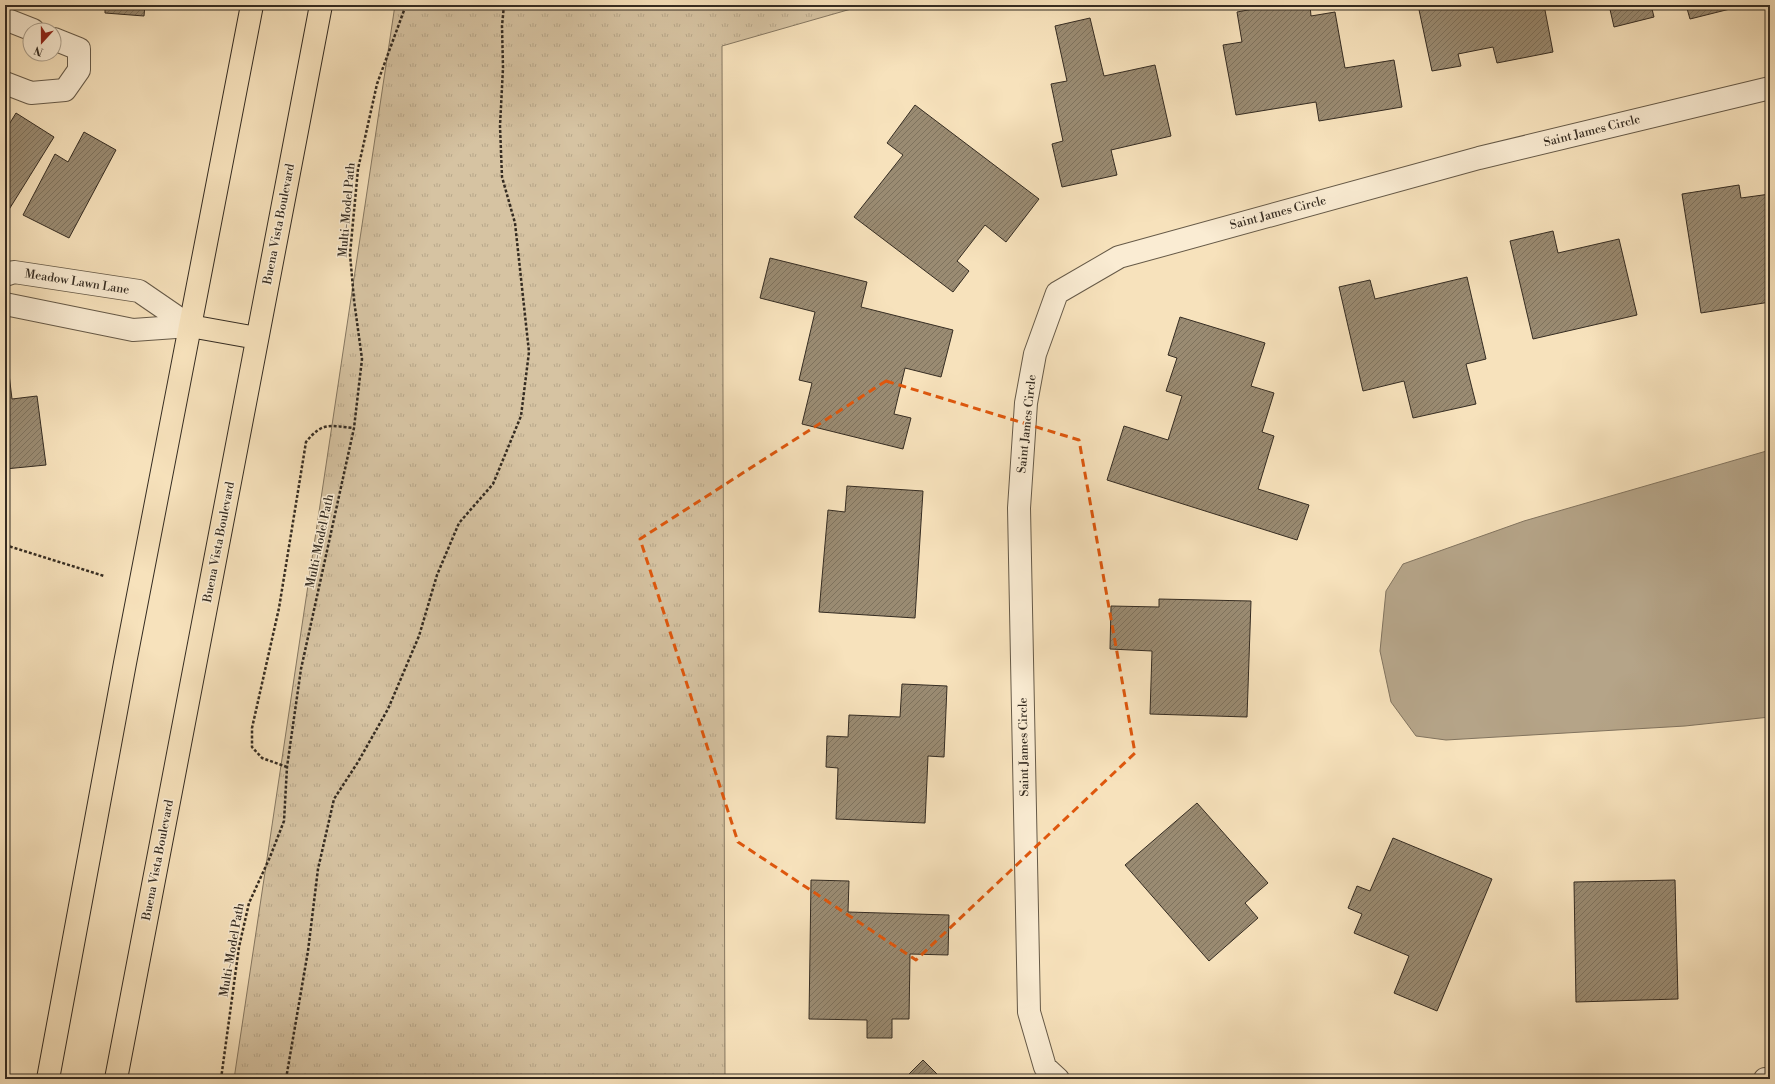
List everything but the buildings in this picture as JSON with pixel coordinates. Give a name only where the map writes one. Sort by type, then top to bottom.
[{"type":"main road","points":[[48,1079],[124,670],[252,5]]},
{"type":"main road","name":"Buena Vista Boulevard","points":[[116,1079],[321,5]]},
{"type":"main road","points":[[190,326],[257,338]]},
{"type":"street","points":[[5,19],[22,26]]},
{"type":"street","points":[[5,83],[31,93],[65,90],[79,70],[79,49],[62,42]]},
{"type":"street","name":"Saint James Circle","points":[[1058,1079],[1045,1067],[1029,1012],[1019,508],[1026,403],[1035,354],[1057,293],[1119,257],[1479,158],[1770,88]]},
{"type":"street","name":"Meadow Lawn Lane","points":[[5,275],[14,272],[139,291],[190,326]]},
{"type":"street","points":[[5,304],[134,330],[190,326]]},
{"type":"street","points":[[1765,1079],[1770,1079]]},
{"type":"path","name":"Multi-Model Path","points":[[221,1079],[239,947],[249,903],[270,857],[284,821],[287,767],[301,670],[354,428],[362,359],[354,300],[350,254],[358,169],[377,84],[406,5]]},
{"type":"path","points":[[286,1079],[308,951],[318,869],[334,798],[358,762],[388,709],[419,636],[437,575],[459,523],[493,484],[521,416],[529,352],[515,224],[502,177],[500,126],[503,68],[502,26],[504,5]]},
{"type":"path","points":[[287,767],[262,758],[252,747],[252,728],[278,608],[306,442],[314,432],[325,426],[354,428]]},
{"type":"path","points":[[5,545],[104,576]]},
{"type":"highlighted area","points":[[886,381],[1079,440],[1135,753],[916,960],[738,842],[640,539]]},
{"type":"green space","points":[[395,5],[865,5],[722,46],[725,1079],[234,1079]]},
{"type":"shaded area","points":[[1770,450],[1770,717],[1685,726],[1446,740],[1416,736],[1391,702],[1380,651],[1386,591],[1403,564],[1524,521]]}]
